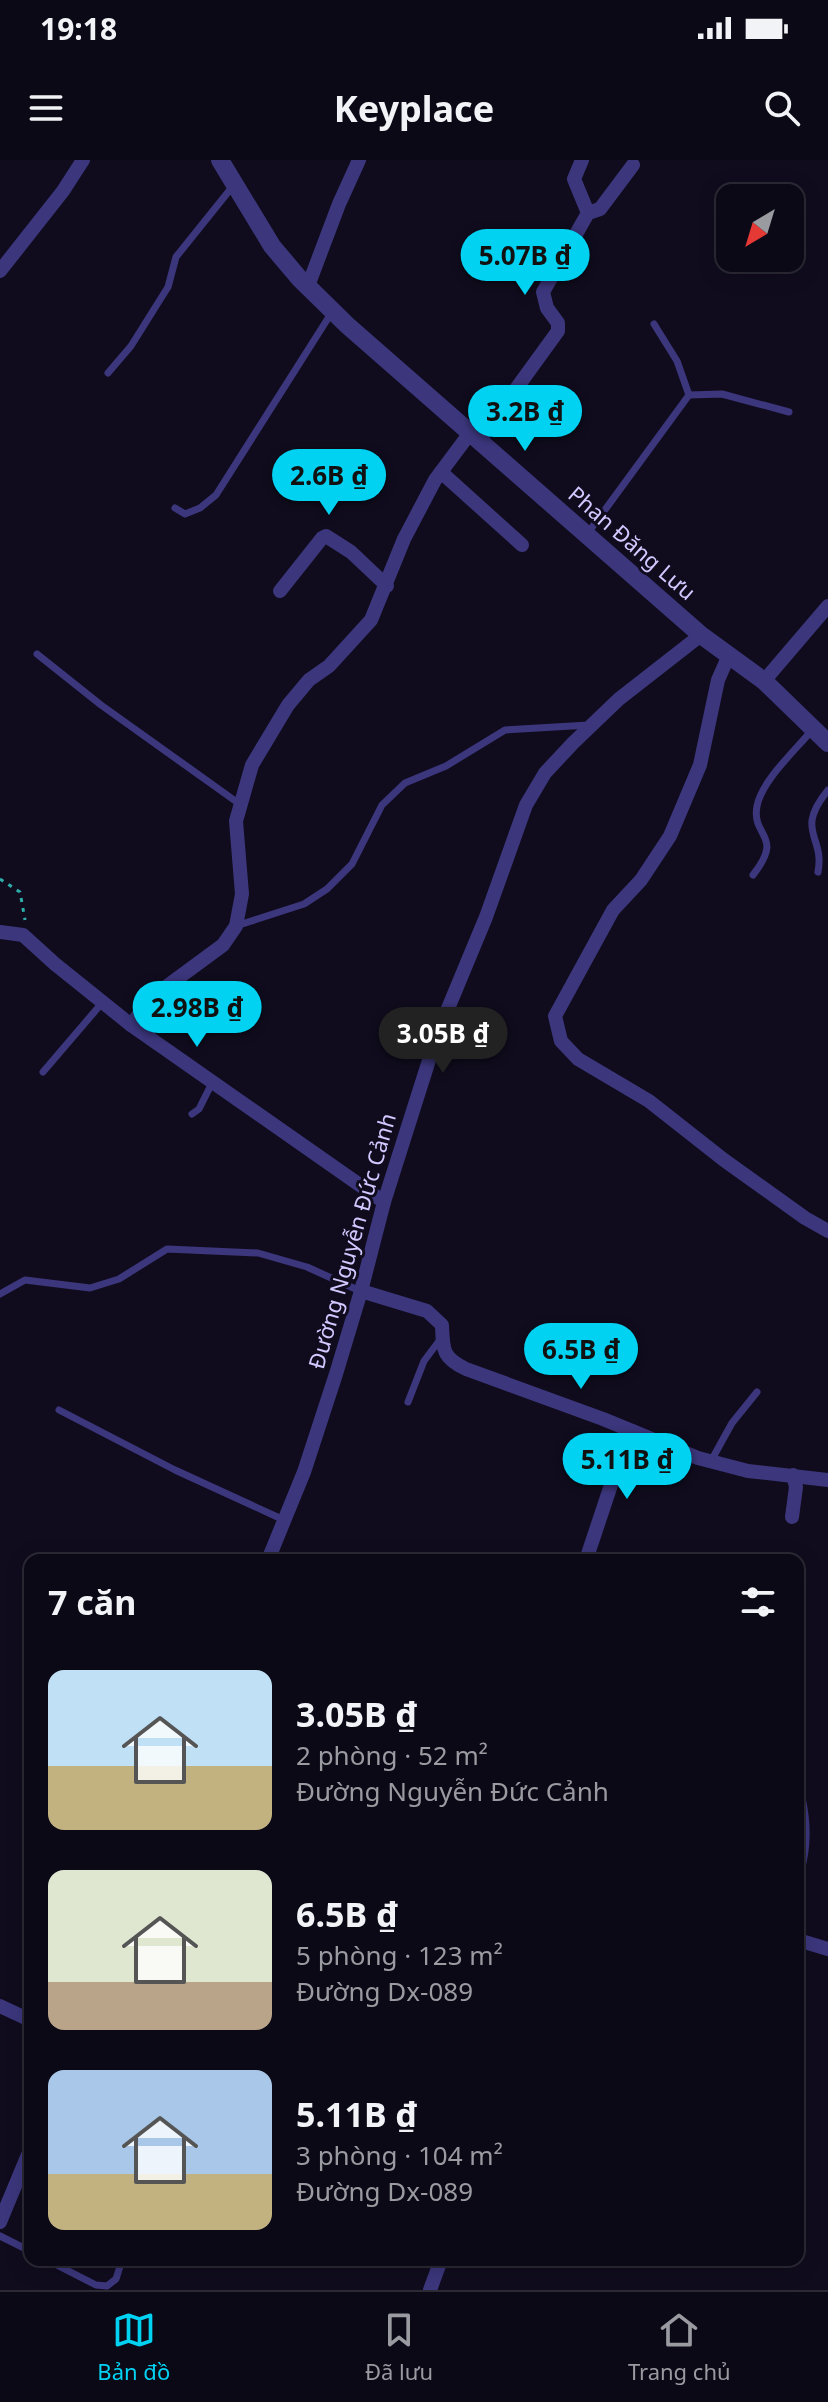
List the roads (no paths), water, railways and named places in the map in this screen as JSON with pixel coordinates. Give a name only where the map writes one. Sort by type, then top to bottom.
[{"type":"street","points":[[0,271],[63,191],[83,160]]},
{"type":"street","name":"Phan Đăng Lưu","points":[[220,160],[272,246],[333,310],[701,635],[764,681],[828,743]]},
{"type":"street","points":[[308,286],[359,160]]},
{"type":"street","points":[[582,160],[574,179],[588,213]]},
{"type":"street","points":[[131,1025],[151,998],[223,945],[236,926],[242,894],[236,821],[252,765],[288,705],[309,680],[329,666],[371,620],[404,539],[441,472],[475,436],[558,331],[558,323],[547,308],[543,292],[588,213],[600,209],[633,165]]},
{"type":"street","points":[[441,472],[522,545]]},
{"type":"street","points":[[280,591],[326,536],[351,552],[387,586]]},
{"type":"street","points":[[764,681],[828,606]]},
{"type":"street","name":"Đường Nguyễn Đức Cảnh","points":[[270,1554],[304,1472],[437,1035],[486,917],[526,805],[545,773],[591,725],[701,635]]},
{"type":"street","points":[[729,655],[718,680],[700,765],[670,836],[641,880],[613,910],[555,1016],[561,1041],[578,1059],[649,1101],[724,1160],[828,1231]]},
{"type":"street","points":[[0,932],[23,935],[131,1025],[384,1202]]},
{"type":"street","points":[[361,1291],[427,1311],[442,1325],[443,1348],[450,1362],[711,1461],[748,1471],[828,1480]]},
{"type":"street","points":[[588,1554],[632,1431]]},
{"type":"street","points":[[792,1517],[796,1487],[793,1475]]},
{"type":"street","points":[[804,1942],[828,1949]]},
{"type":"street","points":[[0,2006],[24,2017]]},
{"type":"street","points":[[0,2222],[24,2164]]},
{"type":"street","points":[[430,2290],[439,2266]]},
{"type":"lane","points":[[108,373],[131,346],[168,287],[176,257],[234,184]]},
{"type":"lane","points":[[175,508],[185,514],[200,508],[216,495],[333,310]]},
{"type":"lane","points":[[654,324],[677,361],[689,395]]},
{"type":"lane","points":[[689,395],[722,394],[789,412]]},
{"type":"lane","points":[[587,535],[689,395]]},
{"type":"lane","points":[[37,654],[101,705],[241,805]]},
{"type":"lane","points":[[236,926],[304,904],[327,889],[352,864],[382,805],[405,783],[446,766],[505,730],[591,725]]},
{"type":"lane","points":[[753,875],[768,851],[767,838],[757,822],[757,806],[767,783],[814,729]]},
{"type":"lane","points":[[818,872],[820,861],[811,826],[816,805],[828,790]]},
{"type":"lane","points":[[43,1072],[102,1003]]},
{"type":"lane","points":[[192,1114],[199,1109],[212,1083]]},
{"type":"lane","points":[[0,1294],[25,1280],[90,1288],[119,1279],[167,1249],[258,1253],[307,1267],[361,1291]]},
{"type":"lane","points":[[408,1402],[424,1361],[443,1336]]},
{"type":"lane","points":[[711,1461],[732,1423],[757,1392]]},
{"type":"lane","points":[[59,1410],[175,1470],[284,1520]]},
{"type":"lane","points":[[0,2236],[24,2248]]},
{"type":"lane","points":[[59,2266],[96,2285],[107,2286],[116,2279],[120,2266]]}]
